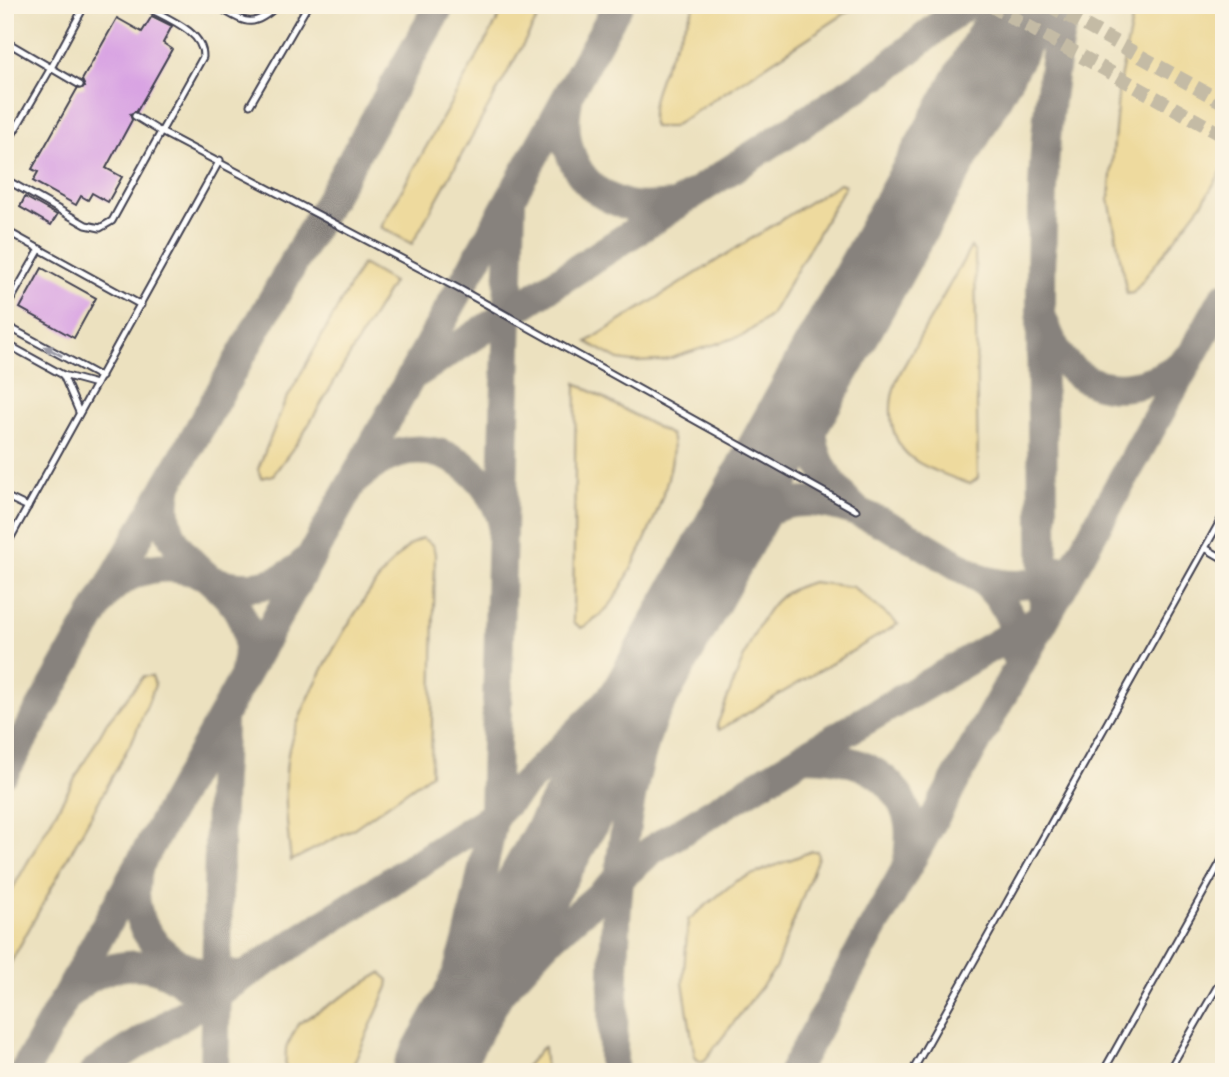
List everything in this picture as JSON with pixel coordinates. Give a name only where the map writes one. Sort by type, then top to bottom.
[{"type":"lane","points":[[5,147],[85,5]]},
{"type":"lane","points":[[5,179],[86,225],[100,228],[112,221],[203,57],[203,50],[191,33],[144,5]]},
{"type":"lane","points":[[215,5],[248,23],[264,19],[278,5]]},
{"type":"lane","points":[[250,105],[308,5]]},
{"type":"lane","points":[[5,41],[80,85]]},
{"type":"lane","points":[[135,116],[161,132],[220,160],[856,510]]},
{"type":"lane","points":[[5,548],[220,160]]},
{"type":"lane","points":[[5,230],[141,305]]},
{"type":"lane","points":[[5,310],[40,249]]},
{"type":"lane","points":[[5,325],[101,377]]},
{"type":"lane","points":[[5,343],[63,375],[96,384]]},
{"type":"lane","points":[[63,375],[79,412]]},
{"type":"lane","points":[[5,496],[28,507]]},
{"type":"lane","points":[[914,1071],[1224,514]]},
{"type":"lane","points":[[1205,548],[1224,558]]},
{"type":"lane","points":[[1103,1072],[1224,856]]},
{"type":"lane","points":[[1168,1072],[1224,975]]},
{"type":"sand","points":[[506,5],[545,5],[412,244],[381,227]]},
{"type":"sand","points":[[695,5],[858,5],[672,127],[654,127],[652,115],[658,83]]},
{"type":"sand","points":[[1135,5],[1224,5],[1224,167],[1203,202],[1133,293],[1127,294],[1109,199],[1119,84]]},
{"type":"sand","points":[[840,183],[845,185],[844,188],[771,315],[744,335],[662,361],[619,360],[587,342]]},
{"type":"sand","points":[[971,247],[975,253],[978,478],[970,484],[931,469],[908,455],[895,434],[891,409],[892,396],[901,371]]},
{"type":"sand","points":[[362,264],[393,282],[302,436],[273,475],[261,478],[258,469],[284,404]]},
{"type":"sand","points":[[576,383],[671,435],[673,451],[670,471],[654,519],[622,586],[611,604],[581,628],[573,622]]},
{"type":"sand","points":[[422,538],[433,545],[435,554],[431,774],[353,829],[291,861],[286,775],[289,749],[296,727],[324,666],[364,600],[385,571],[405,550]]},
{"type":"sand","points":[[812,582],[853,587],[898,624],[719,730],[717,725],[760,623],[778,599]]},
{"type":"sand","points":[[144,676],[152,676],[155,685],[134,737],[5,973],[5,902],[107,722]]},
{"type":"sand","points":[[817,851],[818,857],[775,969],[705,1060],[700,1062],[695,1057],[683,983],[688,920],[736,881]]},
{"type":"sand","points":[[381,973],[389,980],[388,987],[350,1072],[285,1072],[286,1048],[298,1024]]},
{"type":"sand","points":[[544,1047],[546,1072],[521,1072],[541,1049]]},
{"type":"building","points":[[152,16],[172,26],[163,43],[172,49],[137,111],[130,114],[132,120],[106,168],[122,177],[108,202],[92,193],[88,200],[81,196],[76,205],[33,181],[38,172],[32,169],[77,89],[85,87],[82,80],[117,18],[142,32]]},
{"type":"building","points":[[25,197],[57,215],[51,225],[20,207]]},
{"type":"building","points":[[42,268],[96,298],[74,338],[20,308]]},
{"type":"taxiway","points":[[5,771],[440,5]]},
{"type":"taxiway","points":[[24,1072],[618,5]]},
{"type":"taxiway","points":[[417,373],[883,71],[965,5]]},
{"type":"taxiway","points":[[1041,315],[1044,159],[1052,82],[1066,5]]},
{"type":"taxiway","points":[[568,100],[566,134],[569,150],[584,178],[596,190],[628,205],[676,205]]},
{"type":"taxiway","points":[[424,1072],[468,940],[494,815],[511,204]]},
{"type":"taxiway","points":[[793,1072],[1224,297]]},
{"type":"taxiway","points":[[438,1072],[481,1013],[546,942],[653,849],[804,756],[1044,616],[1041,315],[1062,359],[1076,373],[1092,382],[1109,386],[1144,383],[1161,377],[1191,356]]},
{"type":"taxiway","points":[[821,368],[813,410],[814,445],[828,477],[856,510]]},
{"type":"taxiway","points":[[359,477],[379,462],[399,453],[420,451],[440,454],[458,462],[475,475],[489,492],[500,514]]},
{"type":"taxiway","points":[[168,484],[166,516],[174,540],[189,560],[225,594],[240,614],[248,638],[245,670]]},
{"type":"taxiway","points":[[721,547],[750,522],[768,511],[794,503],[821,503],[849,509],[878,521],[981,579]]},
{"type":"taxiway","points":[[214,581],[238,586],[262,585],[284,578],[304,563]]},
{"type":"taxiway","points":[[108,592],[129,577],[152,569],[176,568],[201,574]]},
{"type":"taxiway","points":[[1015,654],[1016,643],[1008,612],[981,579],[1023,585],[1042,580],[1062,570]]},
{"type":"taxiway","points":[[94,1072],[494,815],[603,707],[657,643],[707,571]]},
{"type":"taxiway","points":[[613,1072],[617,903],[627,819],[646,737],[693,611]]},
{"type":"taxiway","points":[[214,1072],[222,719]]},
{"type":"taxiway","points":[[804,756],[855,763],[870,770],[895,790],[909,823],[908,861]]},
{"type":"taxiway","points":[[138,870],[135,891],[138,912],[146,931],[158,947],[174,961],[192,970],[212,975],[233,975]]},
{"type":"taxiway","points":[[71,992],[97,974],[126,966],[156,969],[184,984]]},
{"type":"runway","points":[[430,1072],[1023,5]]},
{"type":"tunnel","points":[[990,5],[1224,136]]},
{"type":"tunnel","points":[[1049,5],[1224,103]]}]
